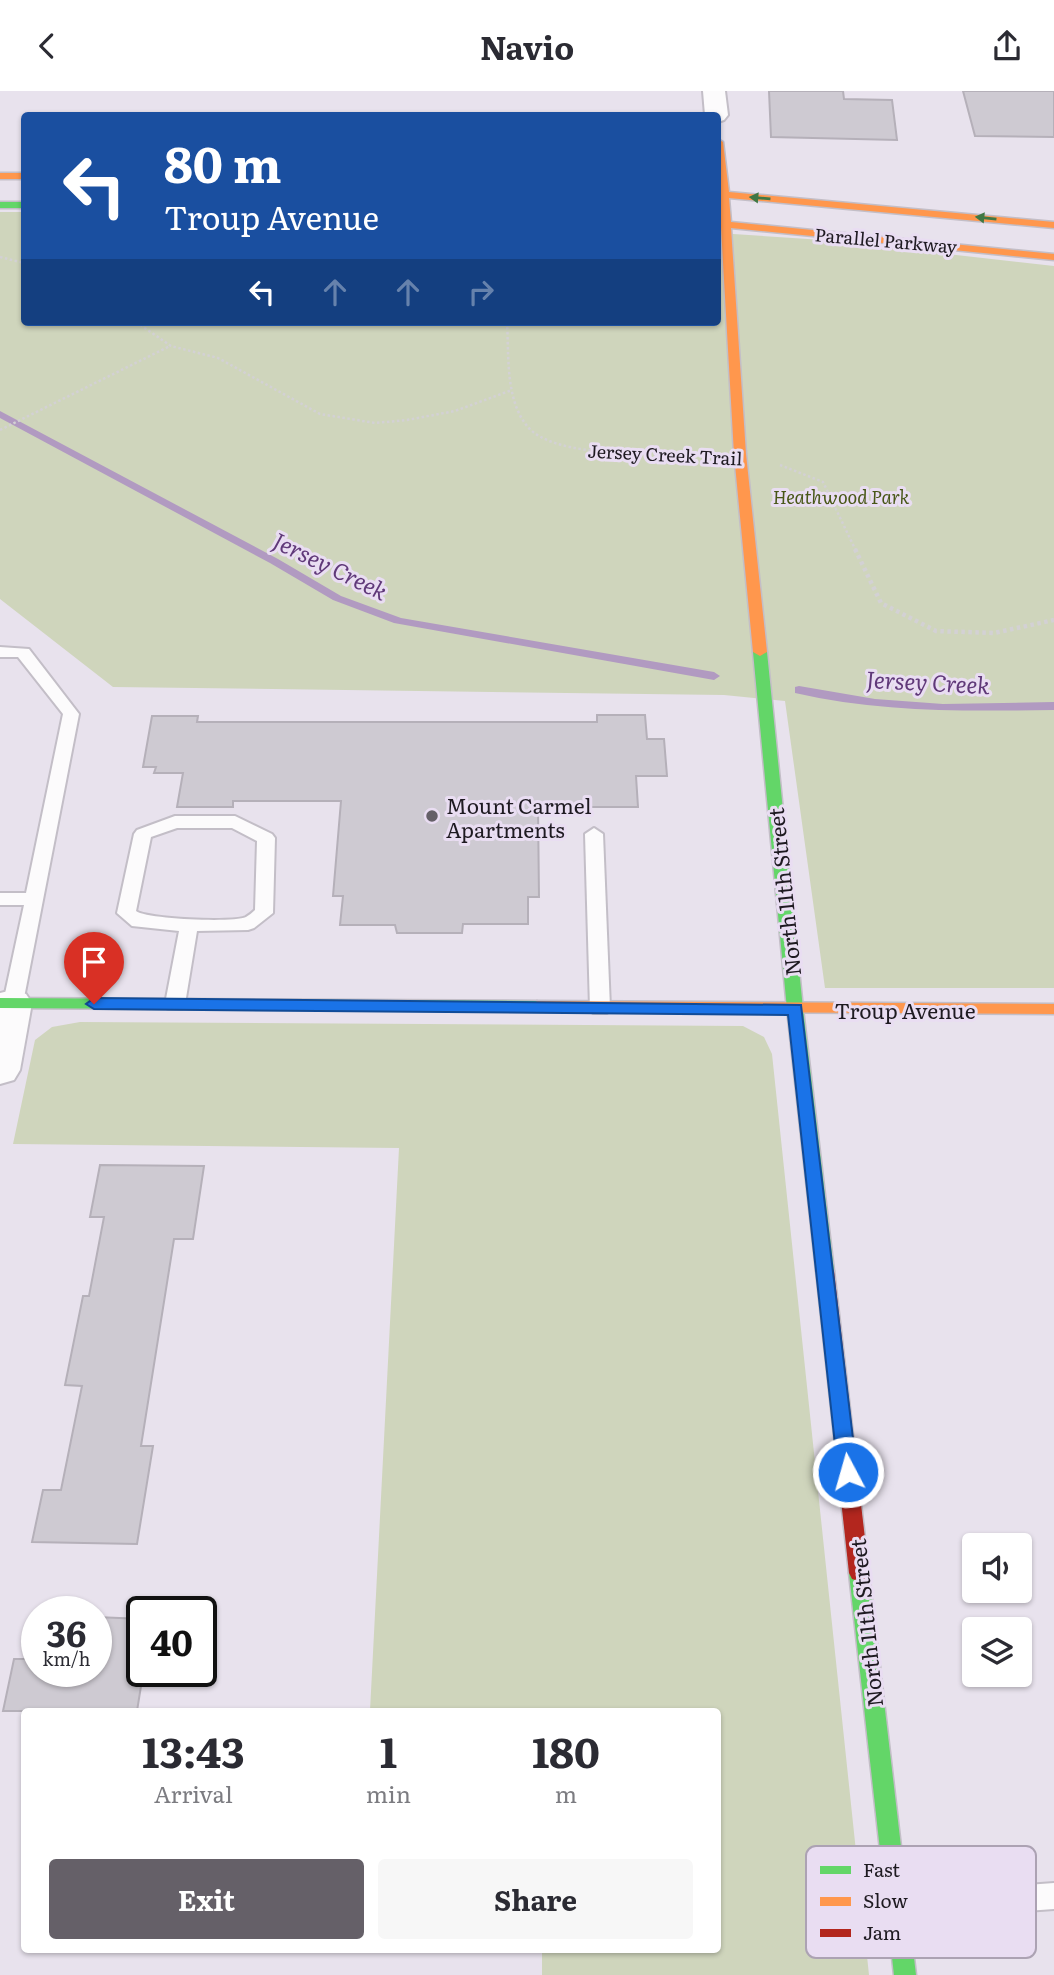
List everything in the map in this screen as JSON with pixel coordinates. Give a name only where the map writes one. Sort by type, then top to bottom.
[{"type":"street","points":[[714,91],[716,112]]},
{"type":"street","points":[[0,176],[21,176]]},
{"type":"street","name":"North 11th Street","points":[[721,195],[740,454],[795,1009],[890,1846]]},
{"type":"street","name":"Parallel Parkway","points":[[721,195],[1054,225]]},
{"type":"street","points":[[0,205],[21,205]]},
{"type":"street","name":"Parallel Parkway","points":[[722,224],[1054,257]]},
{"type":"street","points":[[0,1070],[7,1003]]},
{"type":"street","name":"Troup Avenue","points":[[7,1003],[1054,1009]]},
{"type":"lane","points":[[0,652],[23,652],[71,714],[34,899],[7,1003]]},
{"type":"lane","points":[[175,822],[235,822],[266,838],[264,913],[248,924],[188,925],[138,922],[126,913],[144,834],[175,822]]},
{"type":"lane","points":[[594,834],[600,1008]]},
{"type":"lane","points":[[0,899],[34,899]]},
{"type":"lane","points":[[174,1004],[188,925]]},
{"type":"lane","points":[[1036,1897],[1054,1896]]},
{"type":"path","points":[[0,257],[21,262]]},
{"type":"path","points":[[142,326],[171,346],[218,358],[320,414],[375,423],[455,411],[512,390]]},
{"type":"path","name":"Jersey Creek Trail","points":[[507,326],[512,390],[528,427],[544,441],[576,450],[740,454],[791,468],[823,482],[881,603],[936,631],[994,633],[1054,620]]},
{"type":"path","points":[[0,430],[171,346]]},
{"type":"green space","name":"Heathwood Park","points":[[0,212],[21,212],[21,326],[721,326],[721,233],[823,240],[1054,266],[1054,988],[825,988],[785,701],[724,695],[113,687],[0,599]]},
{"type":"green space","points":[[80,1022],[743,1026],[764,1037],[772,1054],[855,1846],[806,1846],[806,1958],[867,1958],[869,1975],[542,1975],[542,1953],[721,1953],[721,1708],[370,1708],[399,1148],[13,1144],[35,1040],[52,1027]]},
{"type":"building","points":[[769,91],[843,91],[844,99],[892,100],[897,140],[771,137]]},
{"type":"building","points":[[963,91],[1054,91],[1054,137],[975,136]]},
{"type":"building","name":"Mount Carmel Apartments","points":[[597,715],[645,715],[647,739],[664,739],[667,776],[636,776],[638,807],[538,807],[539,897],[528,897],[528,924],[463,924],[462,933],[397,933],[395,925],[340,925],[343,896],[333,896],[341,801],[233,801],[233,807],[177,807],[183,773],[154,773],[156,767],[143,767],[152,716],[198,716],[197,722],[597,722]]},
{"type":"building","points":[[100,1165],[204,1166],[193,1239],[174,1239],[141,1446],[153,1446],[137,1544],[32,1542],[43,1490],[61,1490],[82,1386],[65,1385],[83,1296],[89,1296],[104,1217],[90,1217]]},
{"type":"building","points":[[112,1618],[126,1618],[126,1687],[141,1687],[137,1708],[21,1708],[21,1711],[3,1711],[14,1659],[21,1659],[21,1687],[112,1687]]},
{"type":"waterway","name":"Jersey Creek","points":[[0,414],[274,561],[337,598],[398,621],[714,676]]},
{"type":"waterway","name":"Jersey Creek","points":[[799,690],[875,703],[943,708],[1054,706]]},
{"type":"traffic: fast","points":[[0,205],[21,205]]},
{"type":"traffic: fast","points":[[760,652],[795,1009],[825,1271]]},
{"type":"traffic: fast","points":[[0,1003],[537,1006]]},
{"type":"traffic: fast","points":[[859,1573],[890,1846]]},
{"type":"traffic: fast","points":[[903,1958],[905,1975]]},
{"type":"traffic: slow","points":[[721,168],[740,454],[760,652]]},
{"type":"traffic: slow","points":[[0,176],[21,176]]},
{"type":"traffic: slow","points":[[721,194],[1054,225]]},
{"type":"traffic: slow","points":[[721,224],[1054,257]]},
{"type":"traffic: slow","points":[[537,1006],[1054,1009]]},
{"type":"traffic: jam","points":[[825,1271],[859,1573]]},
{"type":"place","name":"Mount Carmel Apartments","points":[[432,816]]},
{"type":"route","points":[[94,1004],[795,1009],[848,1472]]}]
